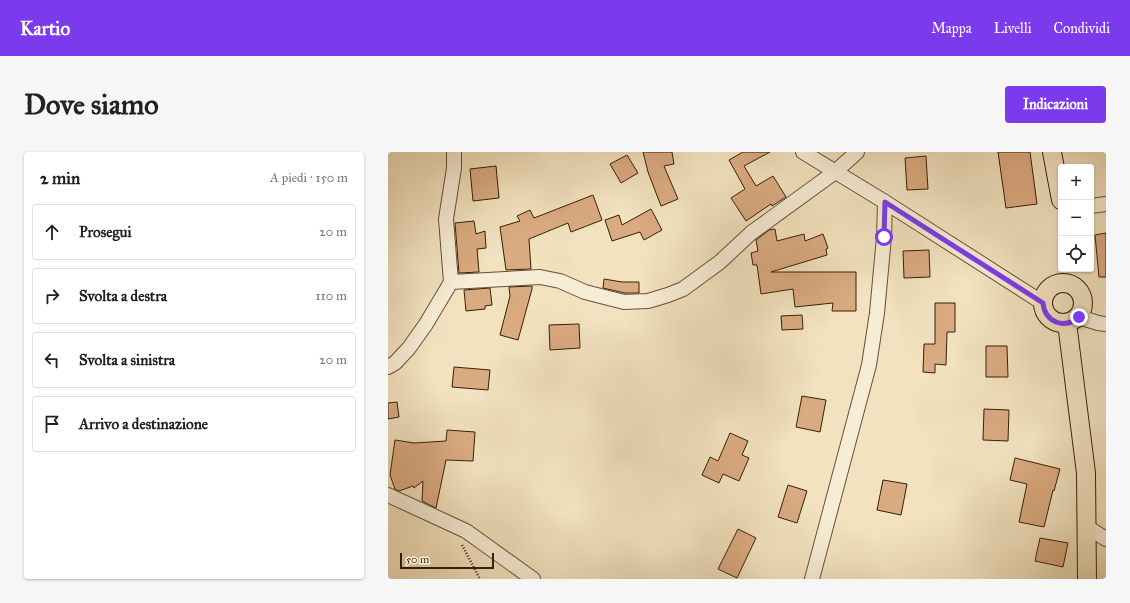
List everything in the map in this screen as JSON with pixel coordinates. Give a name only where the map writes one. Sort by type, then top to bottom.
[{"type":"main road","points":[[1052,152],[1058,184]]},
{"type":"main road","points":[[1066,276],[1082,294],[1084,300],[1083,308],[1073,320],[1058,323],[1049,318],[1043,303],[1046,292],[1050,287],[1059,283],[1066,276]]},
{"type":"main road","points":[[1073,320],[1086,473],[1087,579]]},
{"type":"street","points":[[388,367],[409,348],[426,324],[451,282],[446,219],[454,168],[454,152]]},
{"type":"street","points":[[803,152],[885,202],[1043,303]]},
{"type":"street","points":[[451,282],[540,277],[560,281],[585,292],[624,302],[648,301],[683,289],[720,262],[751,233],[835,172],[857,152]]},
{"type":"street","points":[[812,579],[869,365],[878,305],[884,237],[885,202]]},
{"type":"street","points":[[1094,206],[1106,204]]},
{"type":"street","points":[[1073,320],[1106,324]]},
{"type":"street","points":[[388,495],[466,531],[533,579]]},
{"type":"street","points":[[1087,527],[1106,538]]},
{"type":"path","points":[[459,539],[480,579]]},
{"type":"building","points":[[643,152],[672,152],[674,164],[664,166],[678,199],[661,206],[648,172]]},
{"type":"building","points":[[743,152],[770,152],[744,166],[756,186],[773,176],[786,197],[772,206],[771,204],[746,221],[731,198],[745,189],[729,160]]},
{"type":"building","points":[[998,152],[1030,152],[1037,204],[1006,208]]},
{"type":"building","points":[[627,155],[638,173],[621,183],[610,164]]},
{"type":"building","points":[[926,156],[928,189],[907,190],[905,158]]},
{"type":"building","points":[[496,166],[499,198],[473,201],[470,169]]},
{"type":"building","points":[[593,195],[602,220],[571,232],[568,223],[529,239],[531,269],[506,270],[500,227],[520,221],[517,216],[530,210],[534,218]]},
{"type":"building","points":[[651,209],[662,230],[644,240],[640,232],[612,241],[605,220],[619,215],[622,225]]},
{"type":"building","points":[[474,221],[476,234],[485,231],[486,248],[477,249],[479,272],[459,273],[455,223]]},
{"type":"building","points":[[775,229],[777,241],[804,234],[805,241],[823,234],[828,248],[826,249],[827,255],[771,272],[856,272],[856,311],[832,311],[833,303],[795,307],[793,289],[761,294],[757,265],[753,265],[751,253],[758,251],[756,240],[769,230]]},
{"type":"building","points":[[1106,233],[1106,277],[1099,277],[1095,235]]},
{"type":"building","points":[[929,250],[930,277],[904,278],[903,251]]},
{"type":"building","points":[[604,279],[622,282],[639,282],[639,293],[625,293],[603,288]]},
{"type":"building","points":[[532,286],[518,340],[500,335],[510,296],[509,287]]},
{"type":"building","points":[[490,288],[492,305],[485,306],[485,309],[466,311],[464,290]]},
{"type":"building","points":[[935,303],[955,303],[955,332],[947,332],[946,365],[935,364],[935,373],[923,372],[924,344],[935,344]]},
{"type":"building","points":[[802,315],[803,329],[782,330],[781,316]]},
{"type":"building","points":[[579,324],[580,348],[550,350],[549,325]]},
{"type":"building","points":[[986,346],[1007,346],[1008,377],[986,377]]},
{"type":"building","points":[[454,367],[490,370],[488,390],[452,387]]},
{"type":"building","points":[[802,396],[826,400],[820,432],[796,427]]},
{"type":"building","points":[[397,402],[399,417],[388,419],[388,403]]},
{"type":"building","points":[[984,409],[1009,410],[1008,441],[983,440]]},
{"type":"building","points":[[447,430],[475,432],[473,461],[446,460],[436,508],[422,501],[423,481],[414,488],[413,486],[399,491],[395,489],[390,475],[395,440],[414,443],[446,441]]},
{"type":"building","points":[[730,433],[748,441],[742,455],[749,458],[739,481],[723,474],[719,483],[702,475],[710,457],[718,461]]},
{"type":"building","points":[[1015,458],[1060,469],[1044,527],[1019,522],[1027,484],[1010,480]]},
{"type":"building","points":[[883,480],[907,484],[901,515],[877,510]]},
{"type":"building","points":[[788,485],[807,491],[797,523],[778,517]]},
{"type":"building","points":[[738,529],[756,538],[737,578],[718,569]]},
{"type":"building","points":[[1040,538],[1068,543],[1063,567],[1035,561]]},
{"type":"route","points":[[884,237],[885,202],[1043,303],[1047,316],[1052,320],[1063,324],[1072,322],[1079,317]]}]
